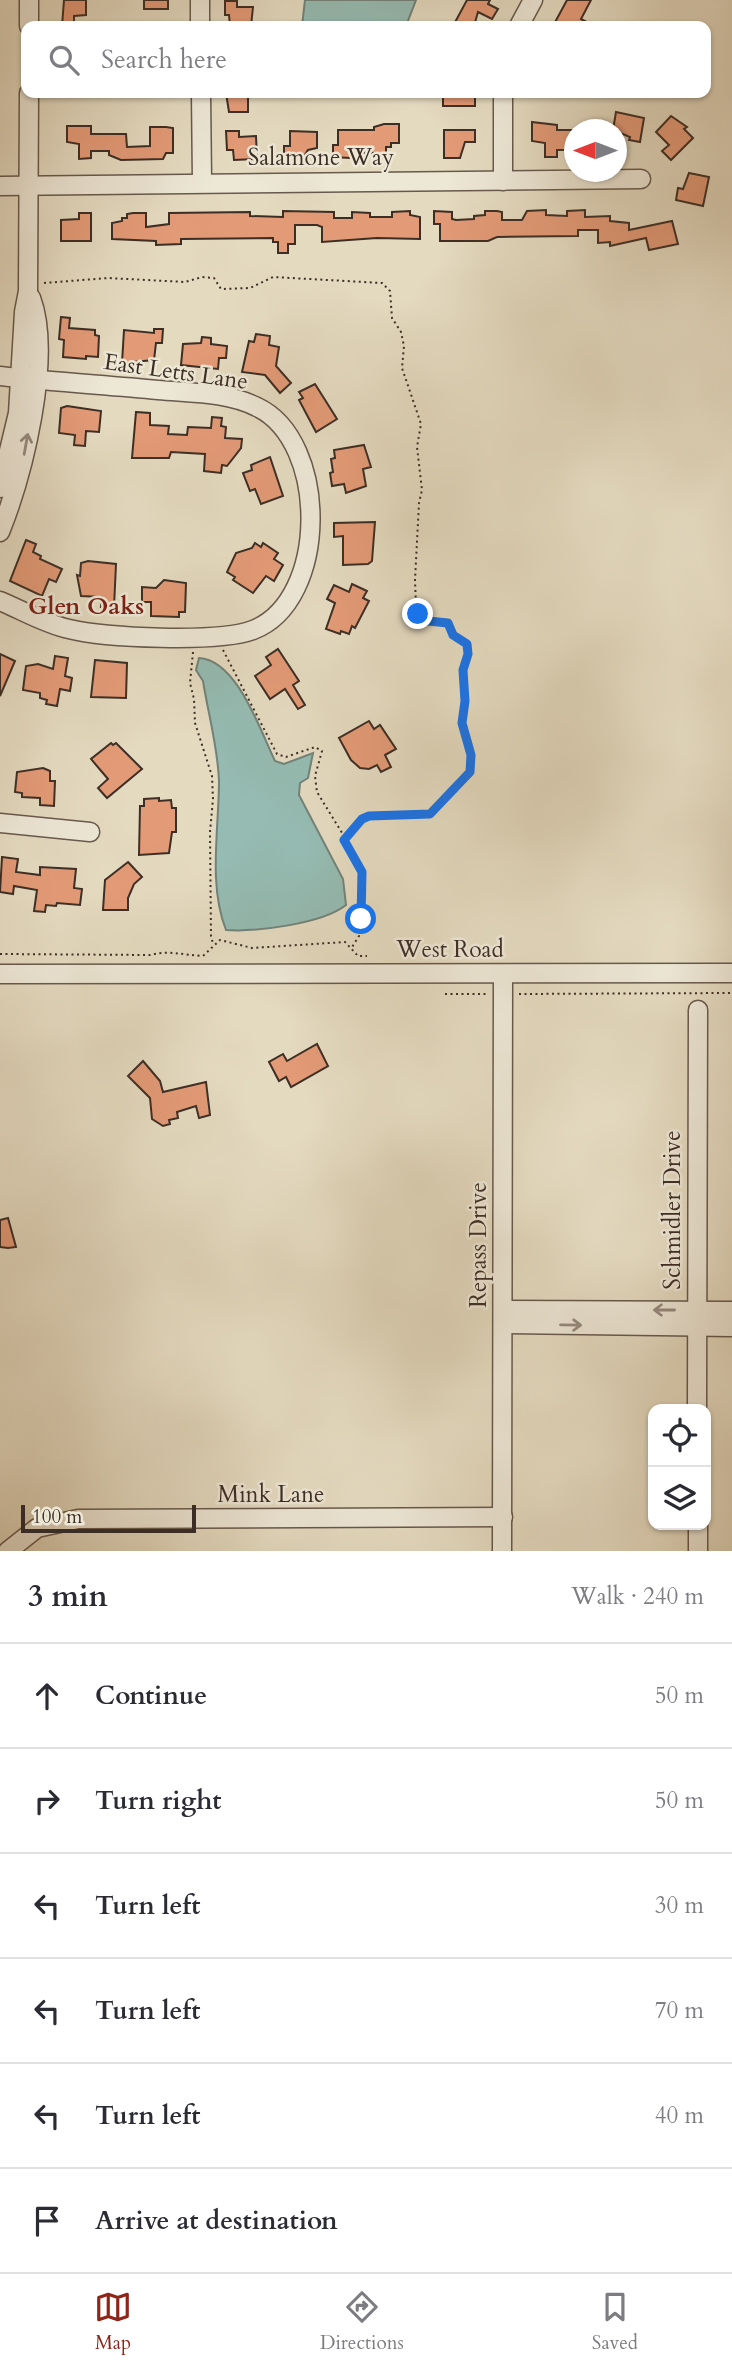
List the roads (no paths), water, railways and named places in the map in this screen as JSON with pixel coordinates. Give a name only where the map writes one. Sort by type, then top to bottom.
[{"type":"street","points":[[29,0],[29,21]]},
{"type":"street","points":[[200,0],[201,21]]},
{"type":"street","points":[[522,21],[533,0]]},
{"type":"street","points":[[0,532],[23,465],[36,287],[29,186],[29,98]]},
{"type":"street","points":[[201,98],[202,182]]},
{"type":"street","points":[[503,98],[503,181]]},
{"type":"street","name":"Salamone Way","points":[[0,186],[641,179]]},
{"type":"street","name":"East Letts Lane","points":[[0,376],[196,393],[237,399],[259,407],[280,422],[297,445],[305,470],[308,540],[304,568],[292,599],[283,611],[253,630],[228,636],[77,631],[0,601]]},
{"type":"street","points":[[0,488],[28,379]]},
{"type":"street","points":[[0,823],[90,832]]},
{"type":"street","name":"West Road","points":[[0,974],[732,972]]},
{"type":"street","name":"Repass Drive","points":[[502,1551],[503,974]]},
{"type":"street","name":"Schmidler Drive","points":[[697,1404],[698,1010]]},
{"type":"street","points":[[503,1317],[696,1318],[732,1311]]},
{"type":"street","points":[[696,1318],[732,1326]]},
{"type":"street","name":"Mink Lane","points":[[8,1551],[37,1528],[78,1519],[503,1517]]},
{"type":"street","points":[[698,1530],[698,1551]]},
{"type":"water","points":[[305,0],[416,0],[408,21],[303,21]]},
{"type":"water","points":[[199,658],[213,662],[236,683],[275,761],[284,764],[313,753],[308,778],[300,783],[299,795],[343,879],[346,905],[335,912],[288,925],[254,930],[226,930],[217,894],[216,875],[218,769],[203,681],[196,670]]},
{"type":"district","name":"Glen Oaks","points":[[86,606]]}]
